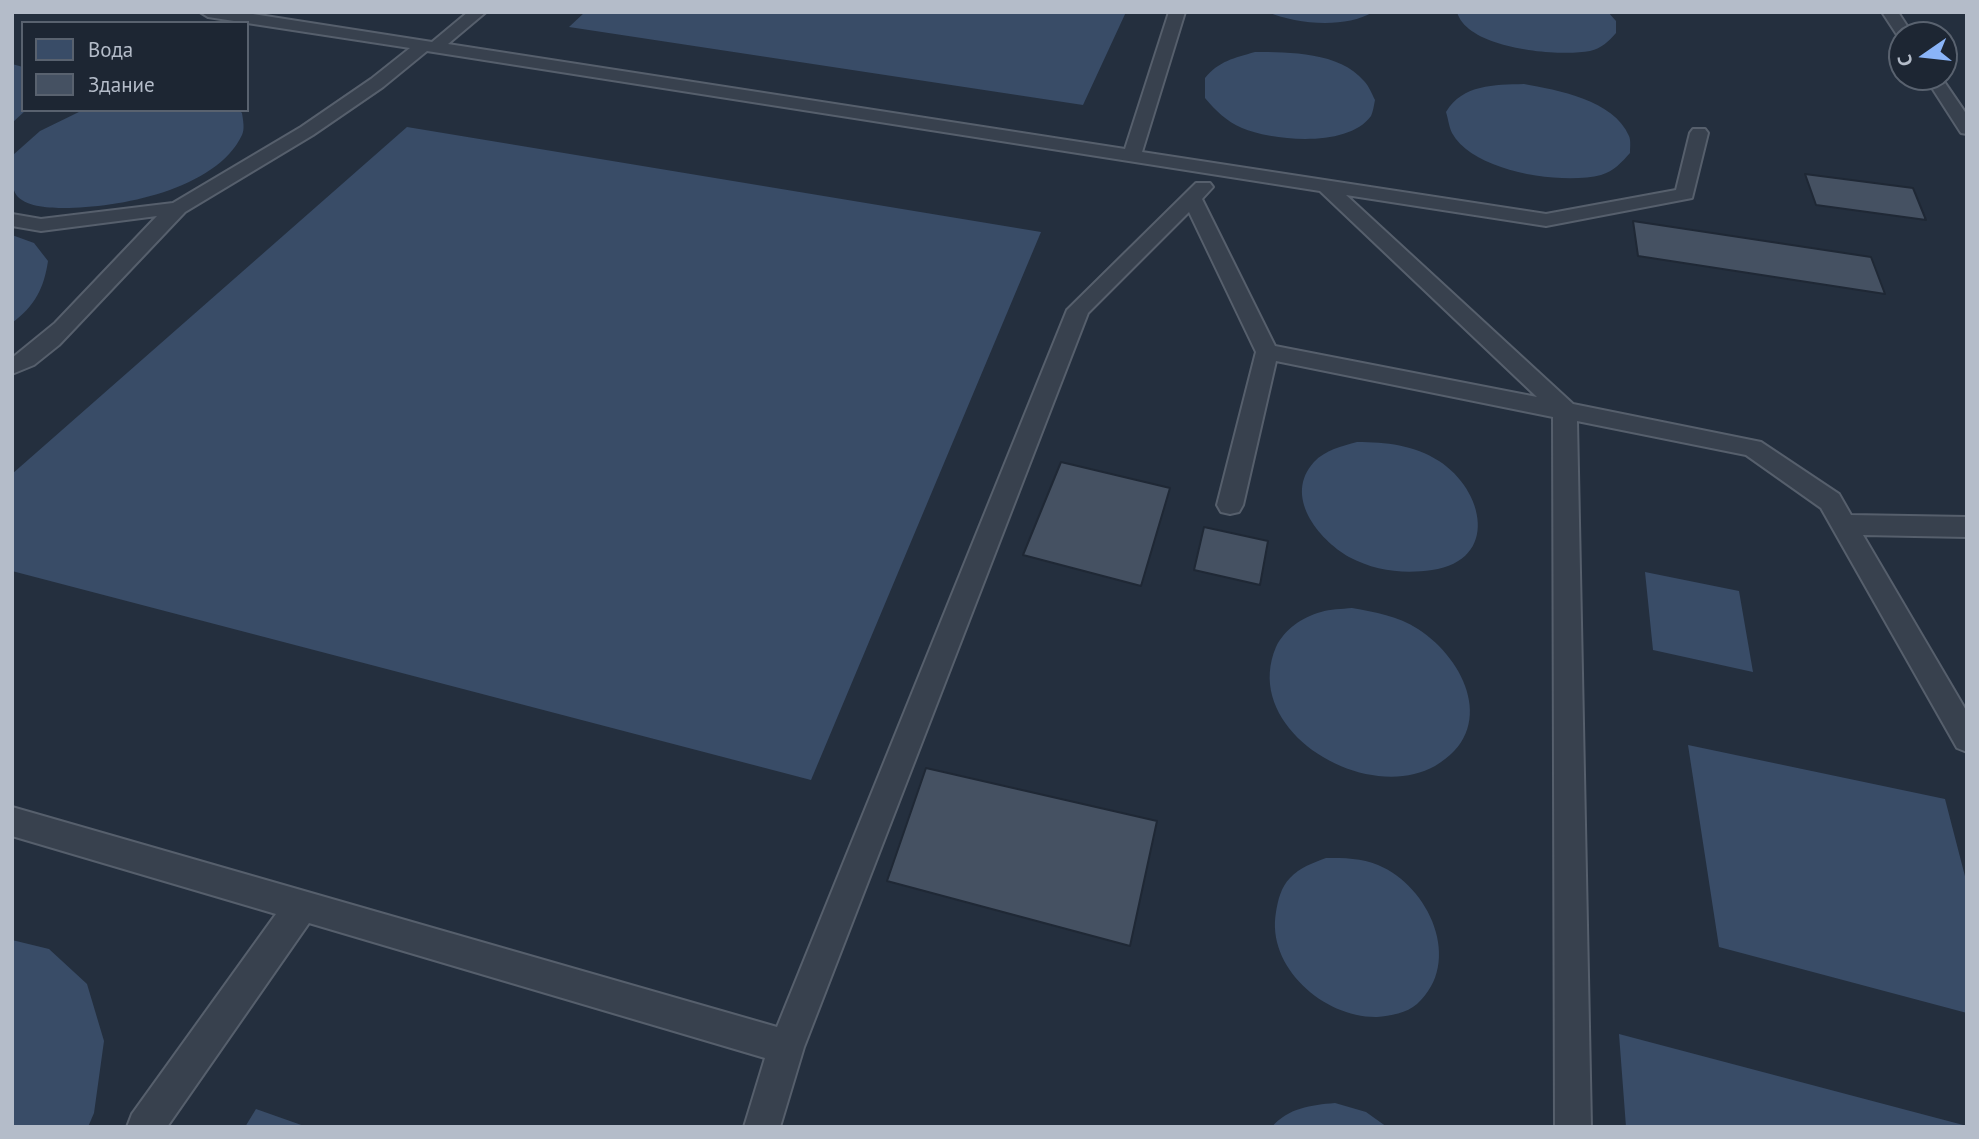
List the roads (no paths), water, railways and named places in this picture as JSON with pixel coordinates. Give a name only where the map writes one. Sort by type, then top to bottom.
[{"type":"lane","points":[[208,12],[1546,220],[1685,194],[1699,133]]},
{"type":"lane","points":[[18,367],[94,299],[152,231],[178,208],[307,131],[478,12]]},
{"type":"lane","points":[[1132,155],[1177,12]]},
{"type":"lane","points":[[1942,91],[1967,129]]},
{"type":"lane","points":[[762,1127],[786,1047],[1078,310],[1222,169]]},
{"type":"lane","points":[[1326,186],[1564,410],[1573,1127]]},
{"type":"lane","points":[[1192,199],[1267,352],[1230,505]]},
{"type":"lane","points":[[12,220],[41,225],[178,208]]},
{"type":"lane","points":[[1267,352],[1753,449],[1830,501],[1967,739]]},
{"type":"lane","points":[[1844,525],[1967,527]]},
{"type":"lane","points":[[12,821],[786,1047]]},
{"type":"lane","points":[[145,1127],[302,905]]},
{"type":"water","points":[[585,12],[1126,12],[1083,105],[569,27]]},
{"type":"water","points":[[1267,12],[1373,12],[1348,21],[1320,23]]},
{"type":"water","points":[[1457,12],[1608,12],[1616,21],[1616,33],[1604,44],[1590,51],[1536,51],[1515,48],[1478,35],[1464,25]]},
{"type":"water","points":[[1255,52],[1313,56],[1342,64],[1354,71],[1369,88],[1375,100],[1371,116],[1360,126],[1345,133],[1310,139],[1255,133],[1236,125],[1205,98],[1205,78],[1221,64]]},
{"type":"water","points":[[12,64],[21,66],[21,112],[24,112],[12,123]]},
{"type":"water","points":[[1524,84],[1568,94],[1598,105],[1622,124],[1629,136],[1630,153],[1617,166],[1601,175],[1584,178],[1542,176],[1498,166],[1479,157],[1463,146],[1452,133],[1446,112],[1461,96],[1480,88]]},
{"type":"water","points":[[79,112],[241,112],[244,124],[242,135],[229,154],[211,170],[188,182],[137,199],[64,208],[34,205],[22,200],[15,193],[11,170],[13,155],[40,131]]},
{"type":"water","points":[[407,127],[1041,232],[811,780],[12,571],[12,474]]},
{"type":"water","points":[[12,235],[34,243],[48,261],[37,296],[27,310],[12,323]]},
{"type":"water","points":[[1357,442],[1410,448],[1439,461],[1454,474],[1466,489],[1478,523],[1476,539],[1468,553],[1454,564],[1432,570],[1400,571],[1359,562],[1326,539],[1308,516],[1303,502],[1305,475],[1323,454]]},
{"type":"water","points":[[1645,572],[1739,591],[1753,672],[1653,650]]},
{"type":"water","points":[[1352,608],[1394,618],[1418,629],[1450,658],[1461,676],[1468,696],[1470,715],[1466,734],[1454,751],[1435,766],[1407,776],[1376,776],[1345,768],[1316,753],[1292,732],[1276,707],[1270,678],[1276,647],[1284,635],[1294,625],[1314,614]]},
{"type":"water","points":[[1688,745],[1945,799],[1967,884],[1967,1013],[1719,947]]},
{"type":"water","points":[[1326,858],[1346,858],[1378,865],[1396,875],[1425,907],[1439,947],[1438,968],[1431,987],[1417,1004],[1408,1010],[1377,1017],[1338,1009],[1303,986],[1280,952],[1275,933],[1280,894],[1298,871]]},
{"type":"water","points":[[12,940],[49,949],[87,984],[104,1041],[94,1113],[88,1127],[12,1127]]},
{"type":"water","points":[[1619,1034],[1967,1126],[1967,1127],[1626,1127]]},
{"type":"water","points":[[1335,1103],[1366,1112],[1387,1127],[1272,1127],[1293,1112],[1309,1106]]},
{"type":"water","points":[[256,1109],[307,1127],[245,1127]]}]
